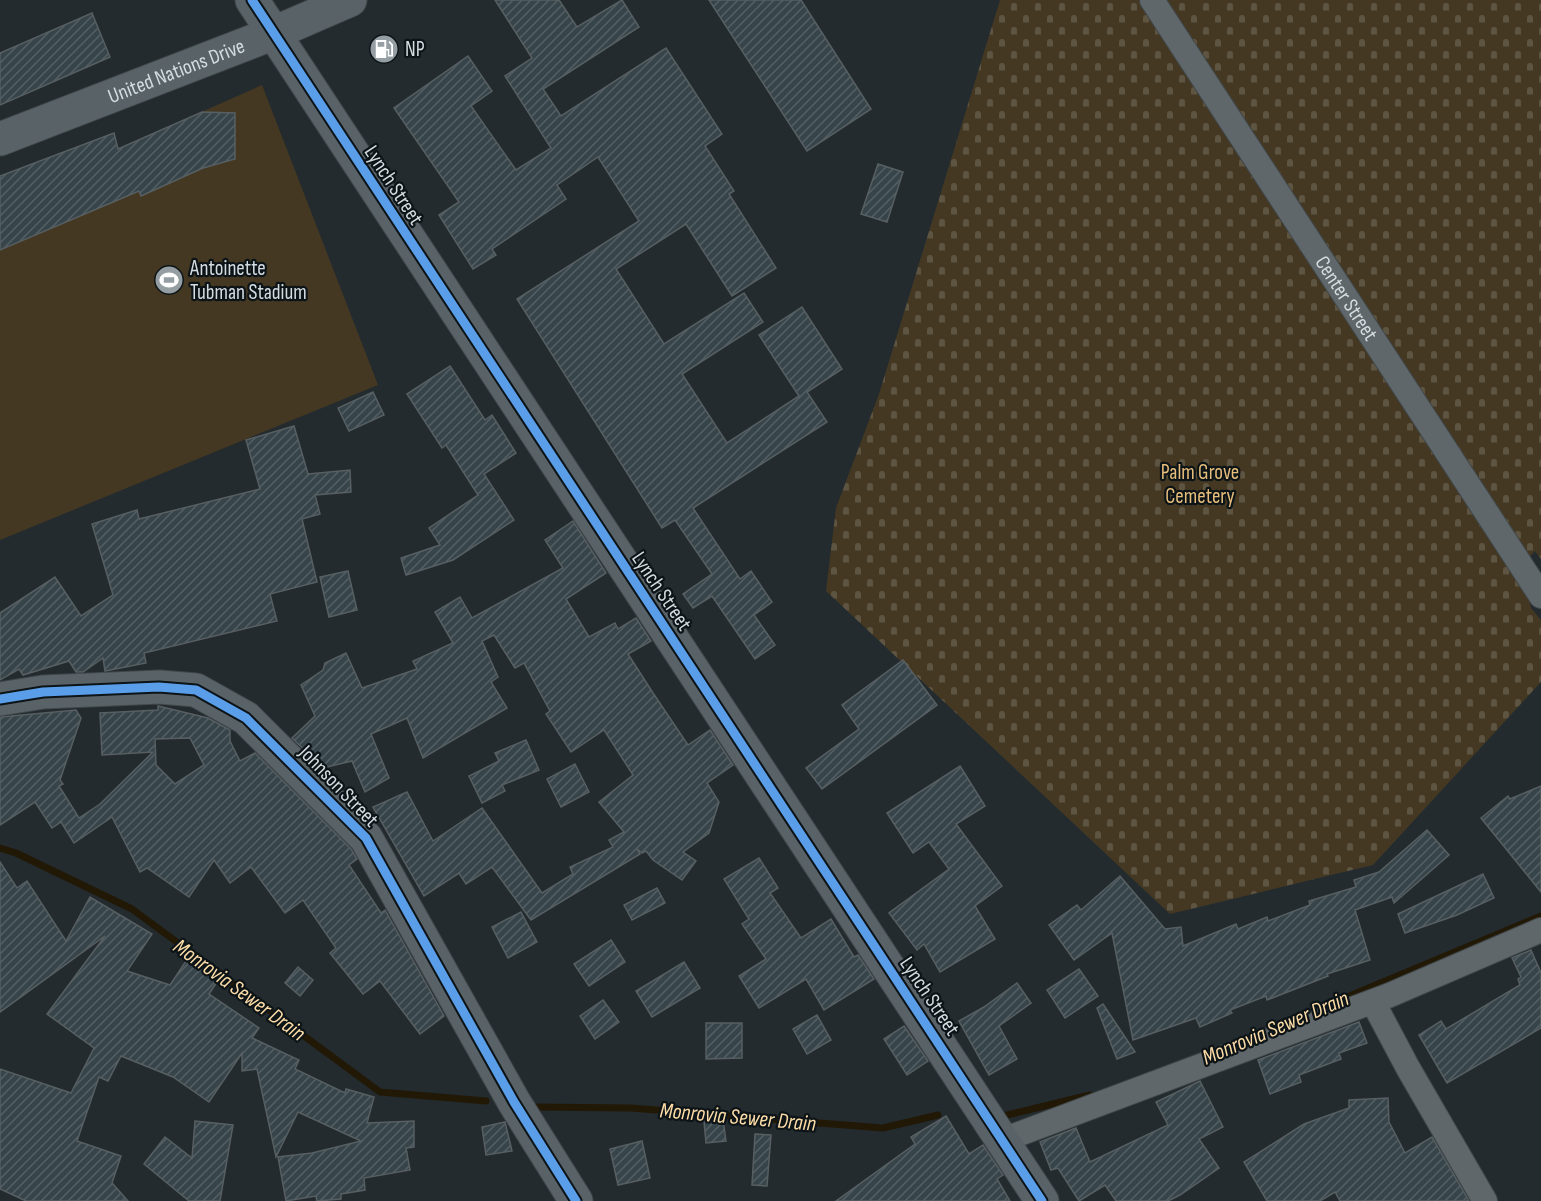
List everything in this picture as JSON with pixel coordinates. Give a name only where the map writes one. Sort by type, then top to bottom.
[{"type":"street","name":"Lynch Street","points":[[252,0],[1042,1201]]},
{"type":"street","name":"United Nations Drive","points":[[0,139],[274,33],[350,0]]},
{"type":"street","name":"Center Street","points":[[1152,0],[1541,596]]},
{"type":"street","name":"Johnson Street","points":[[0,699],[43,692],[159,687],[196,690],[246,718],[366,838],[514,1102],[576,1201]]},
{"type":"street","points":[[1003,1140],[1373,1002],[1541,930]]},
{"type":"street","points":[[1373,1002],[1408,1068],[1485,1201]]},
{"type":"green space","name":"Palm Grove Cemetery","points":[[1000,0],[1541,0],[1541,559],[1535,551],[1522,565],[1531,608],[1541,620],[1541,682],[1373,865],[1170,914],[826,591],[836,508],[879,394]]},
{"type":"green space","name":"Antoinette Tubman Stadium","points":[[262,85],[378,385],[0,540],[0,176],[114,133],[118,149]]},
{"type":"building","points":[[495,0],[559,0],[577,27],[622,0],[639,27],[543,89],[561,116],[666,48],[722,134],[705,146],[734,191],[729,194],[776,268],[732,296],[686,224],[616,269],[664,344],[744,293],[763,322],[682,374],[727,443],[799,396],[759,335],[802,307],[842,369],[807,392],[827,422],[693,508],[740,579],[751,571],[772,602],[754,615],[775,645],[755,659],[712,596],[693,608],[683,594],[712,574],[675,520],[662,528],[517,299],[639,221],[598,157],[557,185],[566,199],[492,249],[496,255],[473,269],[439,215],[459,202],[394,108],[468,56],[492,91],[471,106],[516,170],[551,148],[505,76],[532,58]]},
{"type":"building","points":[[709,0],[801,0],[871,109],[807,151]]},
{"type":"building","points":[[92,13],[110,57],[0,105],[0,53]]},
{"type":"building","points":[[202,112],[235,113],[235,159],[203,168],[141,196],[139,191],[0,250],[0,176],[114,133],[118,149]]},
{"type":"building","points":[[878,164],[903,172],[887,222],[861,214]]},
{"type":"building","points":[[450,366],[485,420],[492,415],[516,453],[484,474],[514,520],[453,560],[406,575],[401,558],[440,545],[429,528],[478,495],[446,445],[442,448],[407,394]]},
{"type":"building","points":[[373,392],[384,415],[349,431],[338,408]]},
{"type":"building","points":[[294,426],[308,474],[350,470],[351,492],[315,495],[320,514],[302,519],[317,582],[270,594],[277,621],[144,653],[146,663],[105,671],[103,658],[83,672],[76,672],[69,661],[23,675],[19,669],[0,680],[0,613],[55,577],[81,616],[113,595],[92,524],[137,510],[139,519],[260,489],[246,440]]},
{"type":"building","points":[[573,521],[606,573],[566,599],[589,637],[615,623],[618,629],[636,618],[651,641],[628,654],[653,693],[688,745],[710,730],[733,765],[707,783],[719,802],[709,833],[683,852],[696,861],[682,880],[653,860],[646,851],[642,853],[637,849],[640,854],[531,920],[492,867],[466,884],[459,873],[424,896],[373,807],[407,792],[433,841],[482,808],[542,893],[573,874],[570,867],[613,847],[609,840],[624,832],[599,802],[633,775],[604,730],[571,752],[546,714],[550,711],[524,663],[515,668],[494,635],[482,641],[498,677],[491,682],[507,708],[423,758],[407,718],[371,734],[389,778],[365,792],[352,761],[323,768],[292,738],[315,716],[301,685],[323,670],[325,663],[346,653],[362,688],[417,669],[413,661],[453,643],[435,612],[460,597],[472,618],[563,568],[545,540]]},
{"type":"building","points":[[348,571],[357,610],[329,617],[320,577]]},
{"type":"building","points":[[903,660],[937,705],[822,789],[806,768],[859,729],[842,705]]},
{"type":"building","points":[[158,706],[208,718],[230,730],[230,741],[240,761],[255,753],[351,849],[357,859],[349,865],[381,913],[385,910],[444,1016],[420,1034],[380,981],[363,994],[330,953],[336,948],[303,900],[285,913],[251,867],[230,883],[214,860],[189,897],[147,868],[140,872],[112,817],[74,843],[61,822],[52,828],[35,802],[0,825],[0,717],[76,710],[81,718],[60,780],[63,784],[59,786],[79,818],[100,804],[153,752],[102,755],[100,713],[158,710]],"holes":[[[190,738],[204,765],[175,784],[156,765],[155,739]]]},
{"type":"building","points":[[526,740],[539,770],[502,785],[505,791],[482,803],[469,776],[499,761],[495,753]]},
{"type":"building","points":[[575,764],[589,792],[561,807],[547,779]]},
{"type":"building","points":[[960,766],[985,806],[956,824],[1002,886],[975,906],[995,939],[940,972],[924,944],[917,950],[889,913],[949,869],[929,842],[913,853],[887,813]]},
{"type":"building","points":[[1541,786],[1541,892],[1481,818],[1508,796],[1510,799]]},
{"type":"building","points":[[1427,830],[1449,855],[1394,903],[1392,897],[1355,910],[1370,960],[1327,974],[1328,976],[1267,1000],[1266,996],[1230,1010],[1232,1013],[1200,1027],[1196,1018],[1133,1040],[1112,933],[1074,960],[1049,925],[1077,905],[1081,910],[1120,876],[1165,929],[1181,927],[1183,946],[1236,924],[1238,929],[1267,917],[1268,921],[1310,905],[1309,901],[1356,887],[1354,880],[1379,872]]},
{"type":"building","points":[[759,858],[778,888],[770,893],[801,938],[831,919],[854,957],[858,955],[874,979],[824,1010],[806,979],[759,1008],[739,976],[766,959],[742,924],[749,919],[724,879]]},
{"type":"building","points":[[0,862],[17,888],[27,881],[66,941],[90,897],[152,934],[127,971],[170,985],[188,958],[219,979],[209,994],[259,1028],[252,1038],[299,1060],[295,1069],[345,1093],[346,1089],[374,1097],[367,1123],[414,1121],[414,1147],[406,1148],[410,1170],[364,1178],[365,1190],[341,1194],[341,1199],[317,1201],[316,1196],[286,1201],[278,1157],[312,1153],[361,1141],[298,1112],[276,1157],[257,1069],[242,1071],[242,1053],[209,1102],[173,1077],[121,1056],[108,1081],[99,1077],[77,1141],[121,1156],[112,1183],[128,1201],[26,1201],[0,1189],[0,1069],[71,1093],[94,1048],[47,1014],[105,936],[0,1012]]},
{"type":"building","points":[[1483,874],[1494,898],[1457,915],[1405,933],[1398,914]]},
{"type":"building","points":[[657,888],[665,903],[632,920],[624,905]]},
{"type":"building","points":[[521,912],[537,942],[508,958],[492,927]]},
{"type":"building","points":[[611,940],[625,962],[589,986],[574,964]]},
{"type":"building","points":[[1531,950],[1541,973],[1541,1028],[1447,1083],[1419,1035],[1441,1021],[1446,1029],[1520,985],[1518,979],[1521,977],[1512,958]]},
{"type":"building","points":[[684,962],[700,988],[652,1017],[636,991]]},
{"type":"building","points":[[298,967],[313,980],[300,996],[285,983]]},
{"type":"building","points":[[1079,969],[1098,996],[1065,1018],[1047,990]]},
{"type":"building","points":[[1017,983],[1031,1003],[999,1026],[1017,1059],[989,1075],[959,1021],[984,1007]]},
{"type":"building","points":[[603,1000],[619,1022],[595,1039],[580,1016]]},
{"type":"building","points":[[1103,1004],[1135,1052],[1117,1059],[1097,1008]]},
{"type":"building","points":[[817,1015],[831,1040],[807,1054],[793,1029]]},
{"type":"building","points":[[1359,1022],[1367,1043],[1339,1053],[1341,1059],[1299,1075],[1301,1082],[1270,1094],[1258,1060]]},
{"type":"building","points":[[706,1023],[742,1023],[742,1058],[706,1059]]},
{"type":"building","points":[[904,1026],[928,1061],[907,1075],[884,1039]]},
{"type":"building","points":[[1200,1081],[1223,1127],[1199,1139],[1219,1168],[1180,1195],[1168,1201],[1116,1201],[1105,1185],[1079,1201],[1058,1168],[1051,1170],[1040,1142],[1076,1128],[1090,1162],[1168,1125],[1156,1102]]},
{"type":"building","points":[[1388,1098],[1389,1122],[1405,1153],[1432,1137],[1469,1201],[1340,1201],[1335,1192],[1320,1201],[1267,1201],[1244,1162],[1304,1124],[1349,1108],[1349,1100]]},
{"type":"building","points":[[946,1116],[969,1154],[983,1145],[1003,1175],[997,1179],[1010,1201],[836,1201],[915,1144],[911,1137]]},
{"type":"building","points":[[723,1119],[726,1141],[706,1143],[704,1121]]},
{"type":"building","points":[[195,1121],[233,1125],[220,1201],[189,1201],[144,1164],[165,1137],[192,1158]]},
{"type":"building","points":[[505,1122],[512,1151],[486,1155],[482,1127]]},
{"type":"building","points":[[755,1134],[771,1135],[767,1186],[752,1185]]},
{"type":"building","points":[[642,1141],[650,1178],[618,1185],[610,1149]]},
{"type":"waterway","name":"Monrovia Sewer Drain","points":[[0,848],[16,853],[132,909],[380,1092],[486,1101]]},
{"type":"waterway","name":"Monrovia Sewer Drain","points":[[1316,1010],[1541,916]]},
{"type":"waterway","name":"Monrovia Sewer Drain","points":[[1003,1116],[1090,1095]]},
{"type":"waterway","name":"Monrovia Sewer Drain","points":[[536,1107],[631,1108],[883,1128],[938,1115]]},
{"type":"cycle path","points":[[252,0],[1042,1201]]},
{"type":"cycle path","points":[[0,699],[43,692],[159,687],[196,690],[246,718],[366,838],[514,1102],[576,1201]]},
{"type":"place","name":"NP","points":[[384,49]]},
{"type":"place","name":"Antoinette Tubman Stadium","points":[[169,280]]}]
